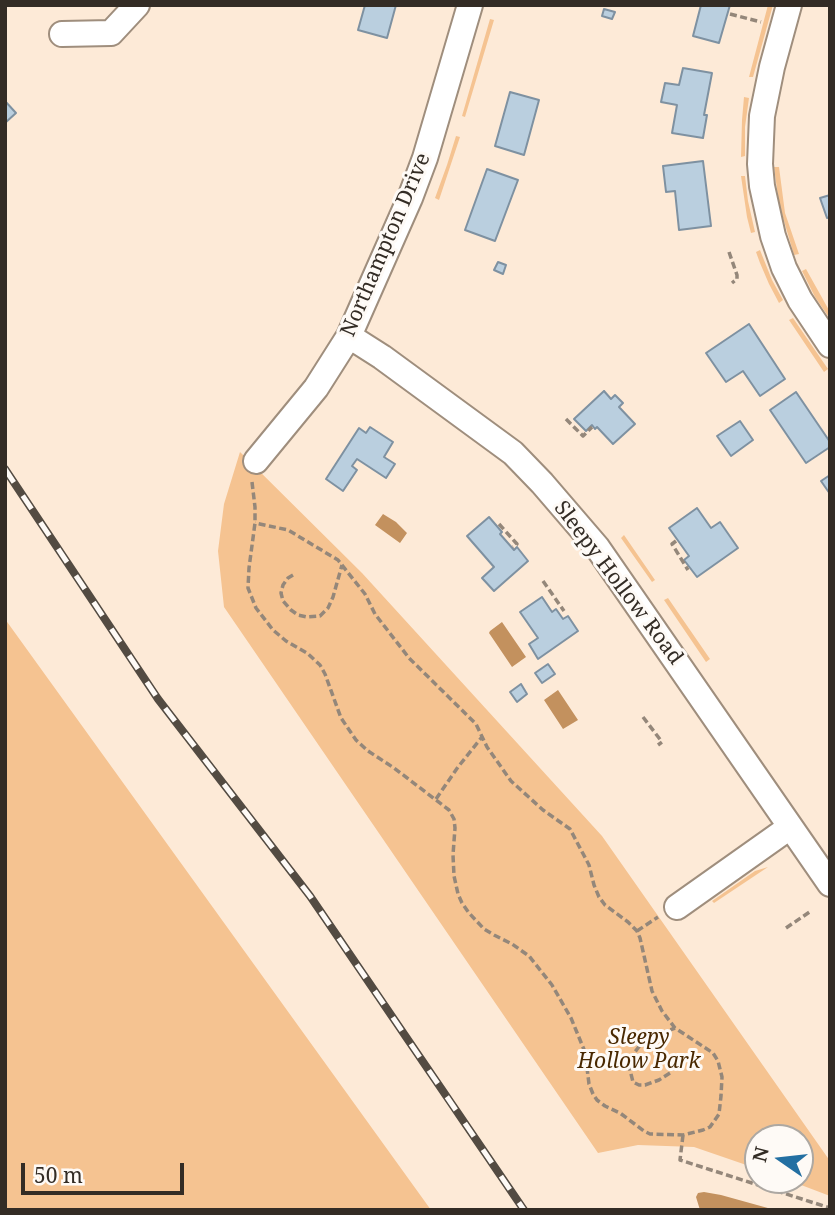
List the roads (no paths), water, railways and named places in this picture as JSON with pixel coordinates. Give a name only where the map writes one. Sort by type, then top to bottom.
[{"type":"street","points":[[62,34],[111,33],[138,5]]},
{"type":"street","name":"Northampton Drive","points":[[256,461],[316,388],[349,336],[425,158],[470,5]]},
{"type":"street","points":[[789,5],[762,116],[762,186],[773,236],[784,268],[800,300],[830,345]]},
{"type":"street","name":"Sleepy Hollow Road","points":[[349,336],[513,453],[542,483],[597,547],[830,884]]},
{"type":"street","points":[[677,907],[790,827]]},
{"type":"railway","points":[[5,469],[158,699],[310,896],[524,1210]]},
{"type":"park label","name":"Sleepy Hollow Park","points":[[639,1050]]}]
